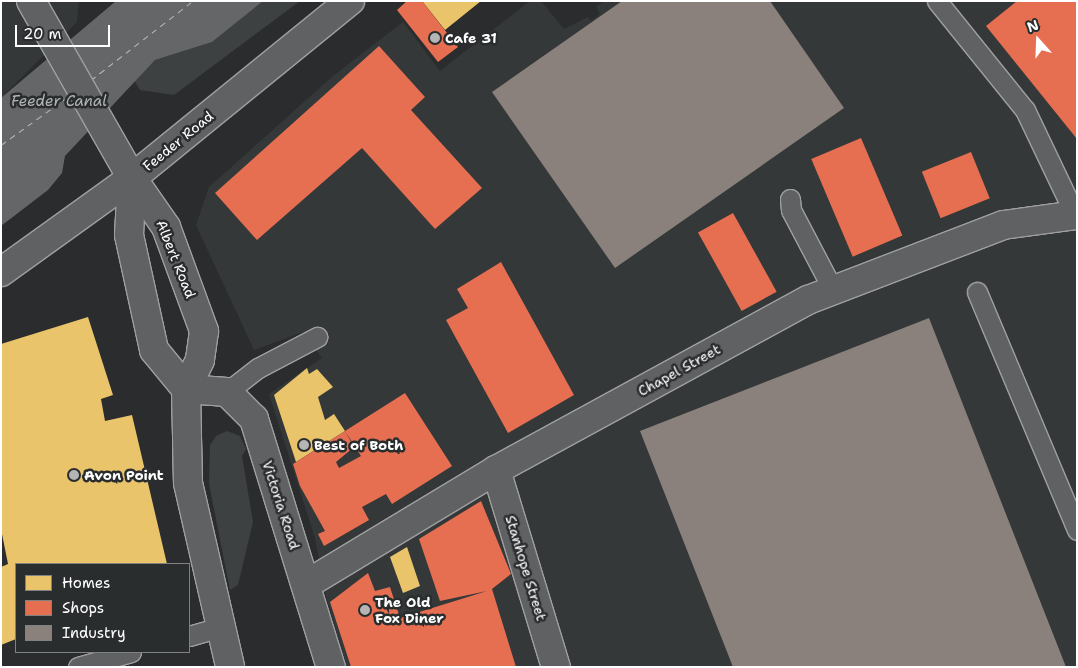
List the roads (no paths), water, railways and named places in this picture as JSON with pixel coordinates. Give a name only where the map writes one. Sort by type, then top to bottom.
[{"type":"street","name":"Albert Road","points":[[31,1],[60,44],[132,178],[166,227],[204,330],[200,360],[186,389],[188,483],[230,667]]},
{"type":"street","name":"Feeder Road","points":[[1,272],[132,178],[350,1]]},
{"type":"street","points":[[132,178],[129,235],[154,350],[186,389],[227,392]]},
{"type":"street","name":"Chapel Street","points":[[307,584],[496,470],[834,290],[1003,225],[1076,215]]},
{"type":"street","name":"Victoria Road","points":[[227,392],[254,419],[307,584],[331,667]]},
{"type":"street","name":"Stanhope Street","points":[[496,470],[556,667]]},
{"type":"lane","points":[[937,1],[1025,110],[1076,215]]},
{"type":"lane","points":[[790,199],[790,210],[834,290]]},
{"type":"lane","points":[[977,292],[1077,530]]},
{"type":"lane","points":[[227,392],[258,368],[317,337]]},
{"type":"lane","points":[[190,636],[221,627]]},
{"type":"lane","points":[[78,667],[127,653]]},
{"type":"water","name":"Feeder Canal","points":[[116,1],[263,1],[212,42],[155,60],[65,156],[62,173],[48,190],[1,226],[1,98]]},
{"type":"place","name":"Cafe 31","points":[[435,38]]},
{"type":"place","name":"Best of Both","points":[[304,445]]},
{"type":"place","name":"Avon Point","points":[[74,475]]},
{"type":"place","name":"The Old Fox Diner","points":[[365,610]]}]
